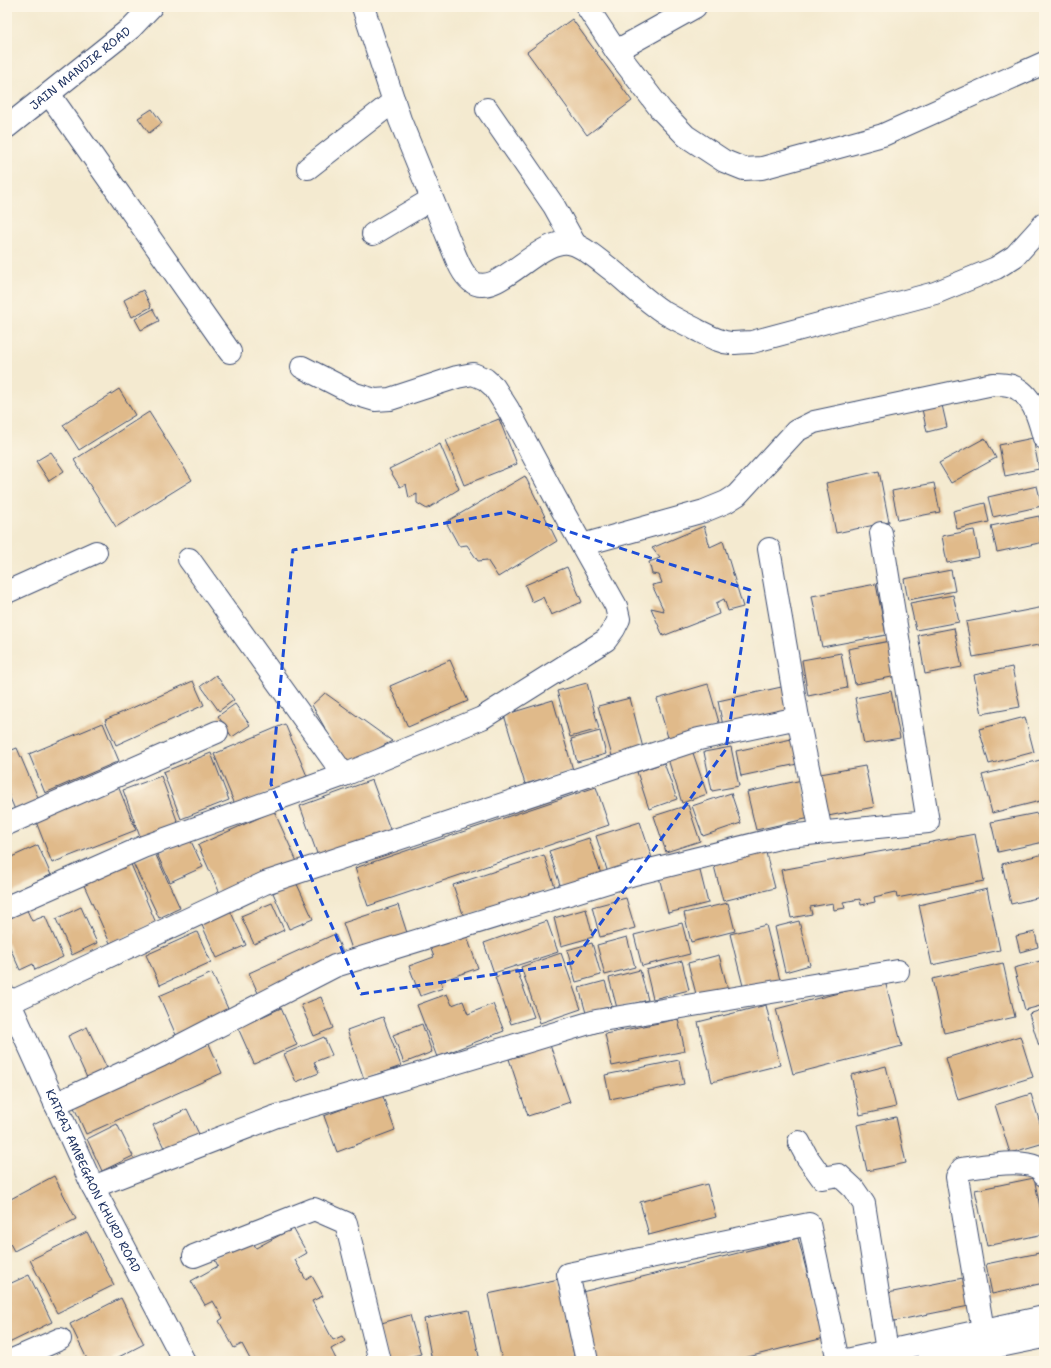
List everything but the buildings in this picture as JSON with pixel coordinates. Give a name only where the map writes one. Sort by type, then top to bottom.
[{"type":"street","name":"JAIN MANDIR ROAD","points":[[7,127],[131,28],[151,7]]},
{"type":"street","points":[[363,7],[400,120],[452,250],[462,271],[470,281],[478,285],[488,285],[498,280],[530,258],[557,243],[566,242],[575,244],[597,259],[664,312],[714,339],[730,343],[752,342],[935,293],[996,268],[1015,256],[1044,224]]},
{"type":"street","points":[[587,7],[616,51],[661,110],[686,136],[724,161],[744,169],[762,168],[883,135],[1044,63]]},
{"type":"street","points":[[616,51],[695,7]]},
{"type":"street","points":[[49,94],[230,352]]},
{"type":"street","points":[[308,168],[394,101]]},
{"type":"street","points":[[487,109],[554,206],[575,244]]},
{"type":"street","points":[[373,234],[432,199]]},
{"type":"street","points":[[7,906],[143,847],[344,775],[482,718],[606,640],[614,629],[619,619],[616,606],[508,409],[494,388],[485,379],[473,374],[457,377],[390,399],[375,400],[355,394],[302,367]]},
{"type":"street","points":[[582,545],[704,511],[726,502],[737,495],[796,431],[814,422],[993,384],[1011,386],[1023,392],[1034,407],[1044,438]]},
{"type":"street","points":[[55,1104],[160,1056],[335,966],[634,874],[787,836],[928,822],[881,533]]},
{"type":"street","points":[[769,549],[798,718],[821,832]]},
{"type":"street","points":[[7,592],[96,552]]},
{"type":"street","points":[[189,559],[344,775]]},
{"type":"street","points":[[8,1000],[265,883],[698,739],[798,718]]},
{"type":"street","points":[[7,824],[217,732]]},
{"type":"street","points":[[93,1187],[274,1117],[596,1021],[898,971]]},
{"type":"street","name":"KATRAJ AMBEGAON KHURD ROAD","points":[[8,1000],[93,1187],[184,1361]]},
{"type":"street","points":[[799,1142],[807,1158],[822,1178],[839,1175],[853,1188],[864,1204],[888,1356]]},
{"type":"street","points":[[984,1347],[957,1177],[962,1169],[1009,1163],[1036,1166],[1043,1172],[1044,1175]]},
{"type":"street","points":[[194,1256],[314,1210],[346,1223],[380,1361]]},
{"type":"street","points":[[587,1361],[568,1274],[809,1224],[838,1361]]},
{"type":"street","points":[[928,1361],[984,1347],[1044,1317]]},
{"type":"street","points":[[842,1361],[984,1347],[1044,1337]]},
{"type":"street","points":[[10,1361],[60,1339]]},
{"type":"highlighted area","points":[[508,512],[750,590],[726,749],[572,963],[361,994],[271,784],[293,550]]}]
